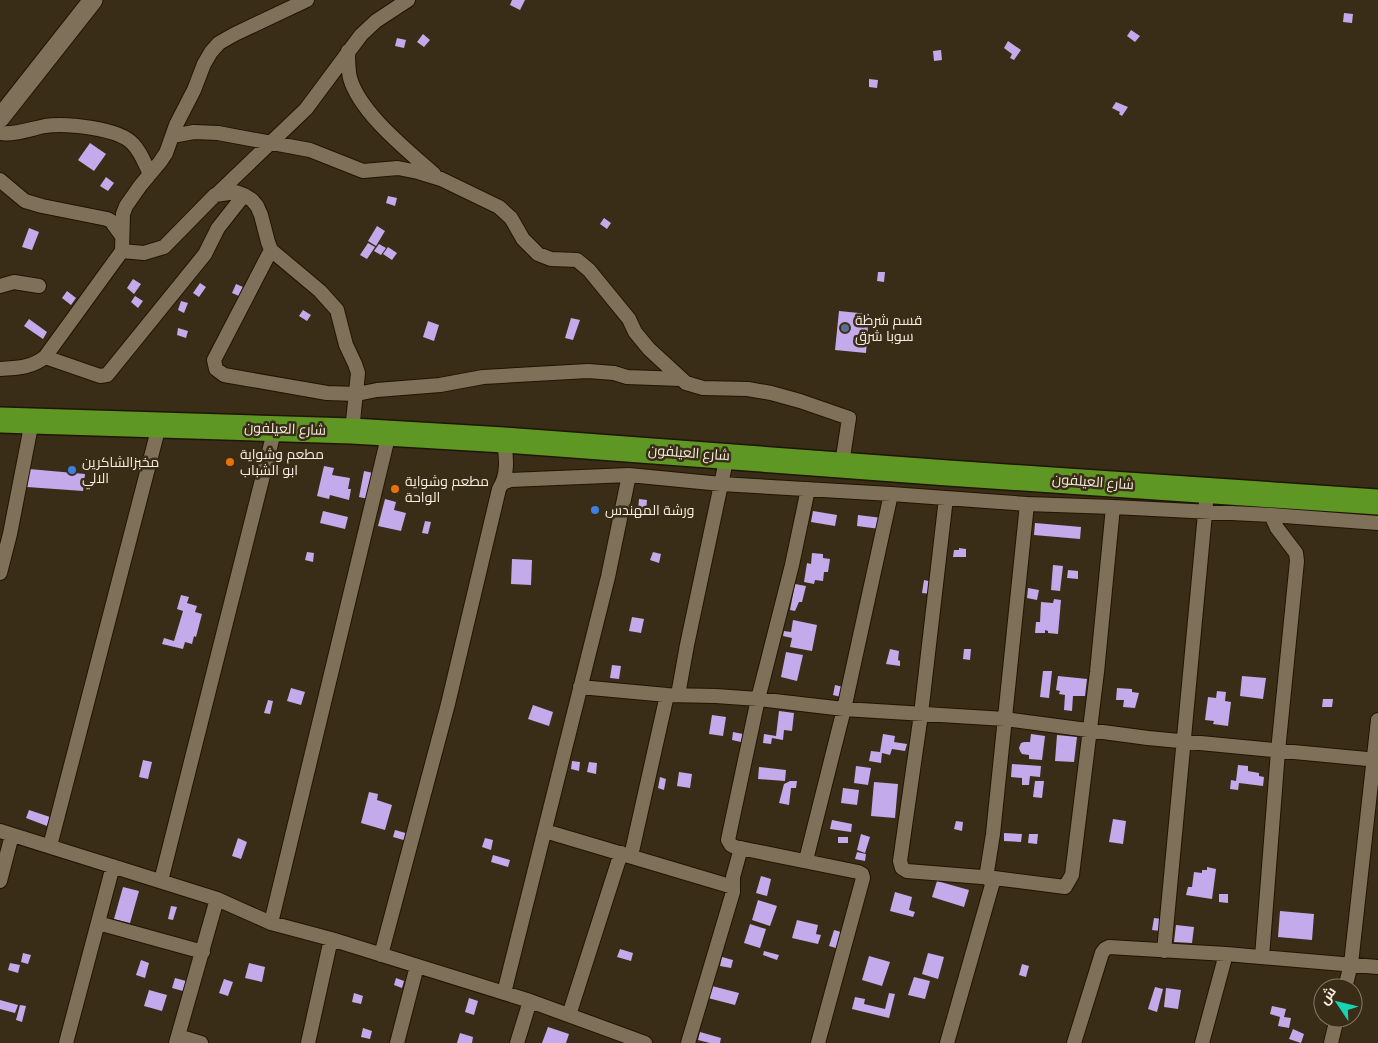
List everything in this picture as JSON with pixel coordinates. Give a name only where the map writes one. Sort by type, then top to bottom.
[{"type":"highway","name":"شارع العيلفون","points":[[0,420],[389,433],[842,464],[948,473],[1206,501],[1378,502]]},
{"type":"street","points":[[0,118],[93,0]]},
{"type":"street","points":[[0,369],[28,367],[38,363],[45,357],[122,251],[123,214],[126,206],[166,153],[204,64],[219,43],[307,0]]},
{"type":"street","points":[[122,251],[144,253],[164,246],[306,109],[361,35],[376,21],[408,0]]},
{"type":"street","points":[[348,50],[348,67],[351,80],[364,106],[400,144],[441,180]]},
{"type":"street","points":[[0,133],[14,133],[58,125],[109,131],[133,143],[150,174]]},
{"type":"street","points":[[172,136],[194,132],[212,132],[310,150],[363,171],[398,168],[418,172],[441,180],[499,207],[511,218],[523,239],[538,254],[551,258],[577,260],[589,270],[629,319],[635,332],[649,349],[686,383],[703,388],[748,389],[771,393],[849,418],[842,464]]},
{"type":"street","points":[[0,180],[25,201],[107,219],[111,221],[122,236]]},
{"type":"street","points":[[216,195],[230,192],[244,195],[257,206],[272,250],[320,291],[336,310],[346,346],[358,373],[352,431]]},
{"type":"street","points":[[45,357],[100,376],[107,375],[205,254],[218,228],[244,195]]},
{"type":"street","points":[[272,250],[214,360],[216,369],[224,375],[327,392],[356,394],[377,390],[440,385],[483,376],[588,371],[614,373],[627,377],[681,379]]},
{"type":"street","points":[[0,286],[14,282],[39,286]]},
{"type":"street","points":[[0,573],[10,534],[32,420]]},
{"type":"street","points":[[50,846],[158,426]]},
{"type":"street","points":[[160,881],[275,428]]},
{"type":"street","points":[[271,923],[389,433]]},
{"type":"street","points":[[381,955],[448,704],[499,489],[503,483],[507,463],[504,440]]},
{"type":"street","points":[[569,1014],[626,854],[673,695],[687,645],[727,456]]},
{"type":"street","points":[[503,483],[510,480],[629,475],[721,484],[1027,504],[1113,507],[1206,501],[1271,515],[1378,523]]},
{"type":"street","points":[[504,993],[608,577],[629,475]]},
{"type":"street","points":[[808,489],[792,565],[758,699],[728,840],[731,845],[741,848],[806,860],[862,874],[863,878],[818,1043]]},
{"type":"street","points":[[806,860],[844,709],[891,494]]},
{"type":"street","points":[[946,498],[921,714],[900,861],[902,868],[906,871],[1065,887],[1072,876],[1097,672],[1113,507]]},
{"type":"street","points":[[1164,951],[1206,501]]},
{"type":"street","points":[[947,1043],[990,878],[1027,504]]},
{"type":"street","points":[[1262,957],[1278,751],[1297,562],[1296,553],[1277,528],[1271,515]]},
{"type":"street","points":[[580,687],[673,695],[758,699],[844,709],[1005,719],[1184,742],[1376,760]]},
{"type":"street","points":[[1348,978],[1351,964],[1376,760],[1378,720]]},
{"type":"street","points":[[545,831],[733,887]]},
{"type":"street","points":[[0,881],[6,833],[217,899],[271,923],[331,939],[530,1001],[569,1014],[638,1042]]},
{"type":"street","points":[[688,1043],[730,902],[733,877],[741,848]]},
{"type":"street","points":[[66,1043],[113,866]]},
{"type":"street","points":[[200,1043],[176,1040],[217,899]]},
{"type":"street","points":[[98,923],[203,952]]},
{"type":"street","points":[[308,1043],[331,939]]},
{"type":"street","points":[[1074,1043],[1102,953],[1109,947],[1226,954],[1378,967]]},
{"type":"street","points":[[1202,1043],[1226,954]]},
{"type":"street","points":[[397,1043],[417,966]]},
{"type":"street","points":[[517,1043],[530,1001]]},
{"type":"street","points":[[1331,1043],[1335,1028]]},
{"type":"building","points":[[512,0],[525,0],[520,10],[510,5]]},
{"type":"building","points":[[1344,13],[1353,14],[1352,23],[1343,22]]},
{"type":"building","points":[[1131,30],[1140,36],[1135,42],[1127,36]]},
{"type":"building","points":[[423,34],[430,40],[424,47],[417,42]]},
{"type":"building","points":[[397,38],[406,40],[404,48],[395,46]]},
{"type":"building","points":[[1008,41],[1021,50],[1014,60],[1010,58],[1012,54],[1004,48]]},
{"type":"building","points":[[941,50],[942,60],[934,61],[933,51]]},
{"type":"building","points":[[869,79],[878,80],[877,88],[869,87]]},
{"type":"building","points":[[1116,102],[1128,107],[1122,116],[1119,114],[1120,112],[1112,108]]},
{"type":"building","points":[[90,143],[106,154],[94,171],[78,160]]},
{"type":"building","points":[[106,177],[114,183],[108,191],[100,186]]},
{"type":"building","points":[[388,196],[397,198],[395,206],[386,203]]},
{"type":"building","points":[[604,218],[611,223],[607,229],[600,224]]},
{"type":"building","points":[[377,226],[385,231],[376,246],[368,241]]},
{"type":"building","points":[[29,228],[39,232],[32,250],[22,247]]},
{"type":"building","points":[[368,243],[375,247],[367,259],[360,255]]},
{"type":"building","points":[[379,244],[386,248],[381,255],[374,251]]},
{"type":"building","points":[[388,247],[397,253],[392,260],[383,254]]},
{"type":"building","points":[[878,272],[885,272],[884,282],[877,281]]},
{"type":"building","points":[[133,279],[141,284],[134,294],[127,288]]},
{"type":"building","points":[[200,283],[206,287],[199,297],[193,293]]},
{"type":"building","points":[[236,284],[243,287],[239,296],[232,293]]},
{"type":"building","points":[[67,291],[76,298],[71,305],[62,298]]},
{"type":"building","points":[[135,296],[143,301],[138,308],[131,302]]},
{"type":"building","points":[[181,301],[188,303],[184,313],[178,310]]},
{"type":"building","points":[[303,310],[311,315],[307,321],[299,316]]},
{"type":"building","name":"قسم شرطة سوبا شرق","points":[[839,311],[869,314],[866,353],[835,350]]},
{"type":"building","points":[[571,318],[580,320],[573,340],[565,338]]},
{"type":"building","points":[[29,319],[47,332],[43,339],[24,326]]},
{"type":"building","points":[[428,321],[439,325],[434,341],[423,337]]},
{"type":"building","points":[[178,328],[188,331],[186,338],[177,335]]},
{"type":"building","points":[[324,466],[334,468],[332,475],[350,478],[349,500],[330,495],[329,499],[317,496]]},
{"type":"building","points":[[29,469],[85,474],[83,491],[27,487]]},
{"type":"building","points":[[364,471],[373,473],[368,499],[359,497]]},
{"type":"building","points":[[385,499],[396,502],[394,510],[406,513],[401,531],[378,526]]},
{"type":"building","points":[[639,499],[647,500],[646,512],[638,511]]},
{"type":"building","points":[[323,511],[348,517],[345,529],[320,523]]},
{"type":"building","points":[[813,511],[837,515],[835,526],[811,522]]},
{"type":"building","points":[[858,515],[882,518],[880,529],[857,526]]},
{"type":"building","points":[[425,521],[431,522],[428,534],[422,533]]},
{"type":"building","points":[[1035,523],[1081,527],[1080,539],[1034,535]]},
{"type":"building","points":[[959,548],[966,549],[966,557],[953,557],[954,550],[959,550]]},
{"type":"building","points":[[307,552],[314,553],[313,562],[305,560]]},
{"type":"building","points":[[653,552],[661,554],[659,563],[650,560]]},
{"type":"building","points":[[812,553],[823,554],[823,558],[830,559],[828,572],[824,572],[823,581],[815,580],[814,584],[804,582],[807,563],[811,564]]},
{"type":"building","points":[[512,559],[532,560],[531,585],[511,584]]},
{"type":"building","points":[[1053,565],[1063,566],[1060,591],[1051,590]]},
{"type":"building","points":[[1068,570],[1078,571],[1078,579],[1067,578]]},
{"type":"building","points":[[924,580],[933,582],[931,594],[922,593]]},
{"type":"building","points":[[795,584],[806,586],[802,602],[799,602],[795,611],[790,610]]},
{"type":"building","points":[[1028,588],[1039,590],[1037,600],[1027,598]]},
{"type":"building","points":[[181,595],[189,597],[187,603],[197,606],[195,612],[202,614],[196,637],[194,636],[192,644],[185,642],[183,649],[162,644],[164,638],[174,641],[183,611],[177,609]]},
{"type":"building","points":[[1054,599],[1061,600],[1058,634],[1048,633],[1045,630],[1045,633],[1035,633],[1036,622],[1040,622],[1041,602],[1053,603]]},
{"type":"building","points":[[632,617],[644,619],[641,633],[629,631]]},
{"type":"building","points":[[793,620],[817,625],[812,651],[790,647],[792,638],[783,636],[784,631],[791,632]]},
{"type":"building","points":[[890,649],[899,651],[898,660],[900,661],[900,666],[886,664]]},
{"type":"building","points":[[964,649],[971,649],[970,660],[963,659]]},
{"type":"building","points":[[786,652],[803,655],[797,681],[781,677]]},
{"type":"building","points":[[612,665],[621,666],[619,679],[610,678]]},
{"type":"building","points":[[1043,671],[1052,671],[1049,698],[1040,697]]},
{"type":"building","points":[[1058,676],[1087,679],[1085,696],[1073,696],[1072,711],[1064,710],[1065,695],[1059,694],[1060,691],[1056,690]]},
{"type":"building","points":[[1242,676],[1266,678],[1263,699],[1240,696]]},
{"type":"building","points":[[835,685],[843,687],[841,697],[833,695]]},
{"type":"building","points":[[291,688],[305,692],[301,705],[287,701]]},
{"type":"building","points":[[1117,688],[1132,689],[1132,692],[1139,693],[1135,708],[1123,707],[1124,700],[1116,700]]},
{"type":"building","points":[[1217,691],[1226,692],[1225,701],[1231,702],[1228,726],[1213,724],[1214,721],[1205,720],[1208,697],[1216,698]]},
{"type":"building","points":[[1323,699],[1333,699],[1332,707],[1322,707]]},
{"type":"building","points":[[268,700],[273,701],[270,714],[264,713]]},
{"type":"building","points":[[533,705],[553,712],[549,726],[528,719]]},
{"type":"building","points":[[779,711],[794,713],[792,731],[784,730],[783,740],[772,738],[771,744],[763,743],[764,734],[776,736]]},
{"type":"building","points":[[712,715],[726,717],[723,736],[709,734]]},
{"type":"building","points":[[733,732],[743,734],[741,742],[732,740]]},
{"type":"building","points":[[883,734],[895,736],[894,742],[907,744],[905,751],[892,749],[890,755],[882,753],[881,763],[869,761],[871,751],[880,752]]},
{"type":"building","points":[[1031,734],[1045,736],[1042,760],[1029,759],[1029,755],[1022,754],[1020,751],[1021,743],[1030,742]]},
{"type":"building","points":[[1057,735],[1077,737],[1074,762],[1055,761]]},
{"type":"building","points":[[143,760],[152,762],[148,779],[139,777]]},
{"type":"building","points":[[572,761],[580,762],[579,771],[571,769]]},
{"type":"building","points":[[589,762],[597,763],[596,774],[587,772]]},
{"type":"building","points":[[1012,764],[1041,766],[1040,777],[1030,776],[1029,785],[1022,785],[1022,778],[1011,777]]},
{"type":"building","points":[[1238,765],[1248,766],[1248,771],[1259,773],[1259,776],[1264,777],[1263,786],[1239,783],[1238,790],[1230,789],[1231,780],[1236,781]]},
{"type":"building","points":[[856,766],[871,768],[868,785],[854,783]]},
{"type":"building","points":[[759,767],[786,770],[785,781],[758,779]]},
{"type":"building","points":[[679,772],[692,774],[690,788],[677,786]]},
{"type":"building","points":[[660,777],[666,779],[664,790],[658,788]]},
{"type":"building","points":[[790,781],[797,781],[796,788],[791,788],[789,805],[779,803],[784,784]]},
{"type":"building","points":[[1035,781],[1044,781],[1042,798],[1033,797]]},
{"type":"building","points":[[874,782],[898,784],[895,818],[871,816]]},
{"type":"building","points":[[843,788],[859,790],[857,805],[841,803]]},
{"type":"building","points":[[369,792],[378,794],[377,800],[392,805],[385,830],[361,823]]},
{"type":"building","points":[[29,810],[50,817],[47,826],[26,818]]},
{"type":"building","points":[[1113,819],[1126,821],[1123,844],[1109,842]]},
{"type":"building","points":[[832,820],[852,824],[851,832],[830,829]]},
{"type":"building","points":[[956,821],[963,822],[962,831],[954,829]]},
{"type":"building","points":[[395,830],[409,834],[407,841],[393,837]]},
{"type":"building","points":[[1004,833],[1022,834],[1021,842],[1004,841]]},
{"type":"building","points":[[861,834],[870,837],[865,853],[857,850]]},
{"type":"building","points":[[1029,834],[1038,834],[1037,844],[1028,843]]},
{"type":"building","points":[[838,837],[848,837],[848,843],[838,843]]},
{"type":"building","points":[[238,838],[247,842],[241,859],[232,856]]},
{"type":"building","points":[[485,838],[493,840],[491,850],[482,847]]},
{"type":"building","points":[[857,852],[866,854],[865,861],[855,859]]},
{"type":"building","points":[[493,855],[510,860],[508,867],[491,862]]},
{"type":"building","points":[[1207,867],[1216,869],[1212,899],[1186,895],[1188,887],[1192,887],[1194,872],[1202,873],[1202,870],[1207,870]]},
{"type":"building","points":[[761,876],[771,879],[767,896],[756,893]]},
{"type":"building","points":[[937,881],[969,890],[964,907],[932,897]]},
{"type":"building","points":[[123,887],[139,891],[130,923],[114,919]]},
{"type":"building","points":[[895,892],[912,897],[909,910],[915,912],[913,917],[890,911]]},
{"type":"building","points":[[1219,894],[1228,894],[1228,903],[1219,902]]},
{"type":"building","points":[[758,900],[777,906],[770,926],[752,920]]},
{"type":"building","points":[[171,906],[177,907],[173,920],[168,919]]},
{"type":"building","points":[[1280,911],[1314,914],[1312,940],[1278,937]]},
{"type":"building","points":[[1154,918],[1162,919],[1160,931],[1152,930]]},
{"type":"building","points":[[797,920],[818,925],[816,934],[821,935],[818,944],[792,938]]},
{"type":"building","points":[[750,924],[766,929],[760,948],[744,943]]},
{"type":"building","points":[[1176,925],[1194,927],[1192,943],[1174,942]]},
{"type":"building","points":[[834,930],[841,932],[836,948],[829,946]]},
{"type":"building","points":[[620,949],[633,953],[631,961],[617,957]]},
{"type":"building","points":[[764,951],[779,955],[777,960],[763,955]]},
{"type":"building","points":[[23,953],[31,955],[28,964],[21,962]]},
{"type":"building","points":[[928,953],[944,957],[938,979],[922,974]]},
{"type":"building","points":[[869,956],[890,962],[882,986],[862,980]]},
{"type":"building","points":[[722,957],[733,960],[731,968],[720,966]]},
{"type":"building","points":[[141,960],[149,963],[145,978],[136,975]]},
{"type":"building","points":[[10,963],[20,965],[18,973],[8,970]]},
{"type":"building","points":[[249,963],[265,967],[262,982],[245,978]]},
{"type":"building","points":[[1022,964],[1029,966],[1026,977],[1019,975]]},
{"type":"building","points":[[914,977],[930,981],[925,999],[908,995]]},
{"type":"building","points":[[175,978],[186,981],[183,991],[172,988]]},
{"type":"building","points":[[396,978],[404,981],[402,988],[394,985]]},
{"type":"building","points":[[224,979],[233,982],[228,996],[219,993]]},
{"type":"building","points":[[712,986],[739,993],[735,1005],[708,998]]},
{"type":"building","points":[[1155,987],[1163,989],[1157,1012],[1148,1009]]},
{"type":"building","points":[[1166,988],[1181,990],[1178,1009],[1164,1007]]},
{"type":"building","points":[[149,990],[167,995],[162,1011],[144,1006]]},
{"type":"building","points":[[354,993],[363,996],[361,1004],[352,1002]]},
{"type":"building","points":[[889,993],[895,994],[889,1018],[852,1009],[855,997],[865,999],[864,1004],[885,1009]]},
{"type":"building","points":[[469,998],[478,1001],[474,1015],[465,1012]]},
{"type":"building","points":[[0,1000],[18,1005],[15,1013],[0,1009]]},
{"type":"building","points":[[20,1005],[26,1006],[22,1022],[16,1020]]},
{"type":"building","points":[[1272,1006],[1286,1009],[1284,1017],[1291,1018],[1289,1028],[1278,1026],[1280,1017],[1270,1014]]},
{"type":"building","points":[[548,1027],[569,1034],[566,1043],[542,1043]]},
{"type":"building","points":[[363,1028],[372,1031],[370,1039],[361,1037]]},
{"type":"building","points":[[1293,1029],[1304,1034],[1301,1043],[1289,1039]]},
{"type":"building","points":[[700,1032],[721,1038],[720,1043],[698,1040]]},
{"type":"building","points":[[460,1033],[473,1037],[472,1043],[457,1043]]},
{"type":"place","name":"قسم شرطة سوبا شرق","points":[[845,328]]},
{"type":"place","name":"مطعم وشواية ابو الشباب","points":[[230,462]]},
{"type":"place","name":"مخبزالشاكرين الالي","points":[[72,470]]},
{"type":"place","name":"مطعم وشواية الواحة","points":[[395,489]]},
{"type":"place","name":"ورشة المهندس","points":[[595,510]]}]
